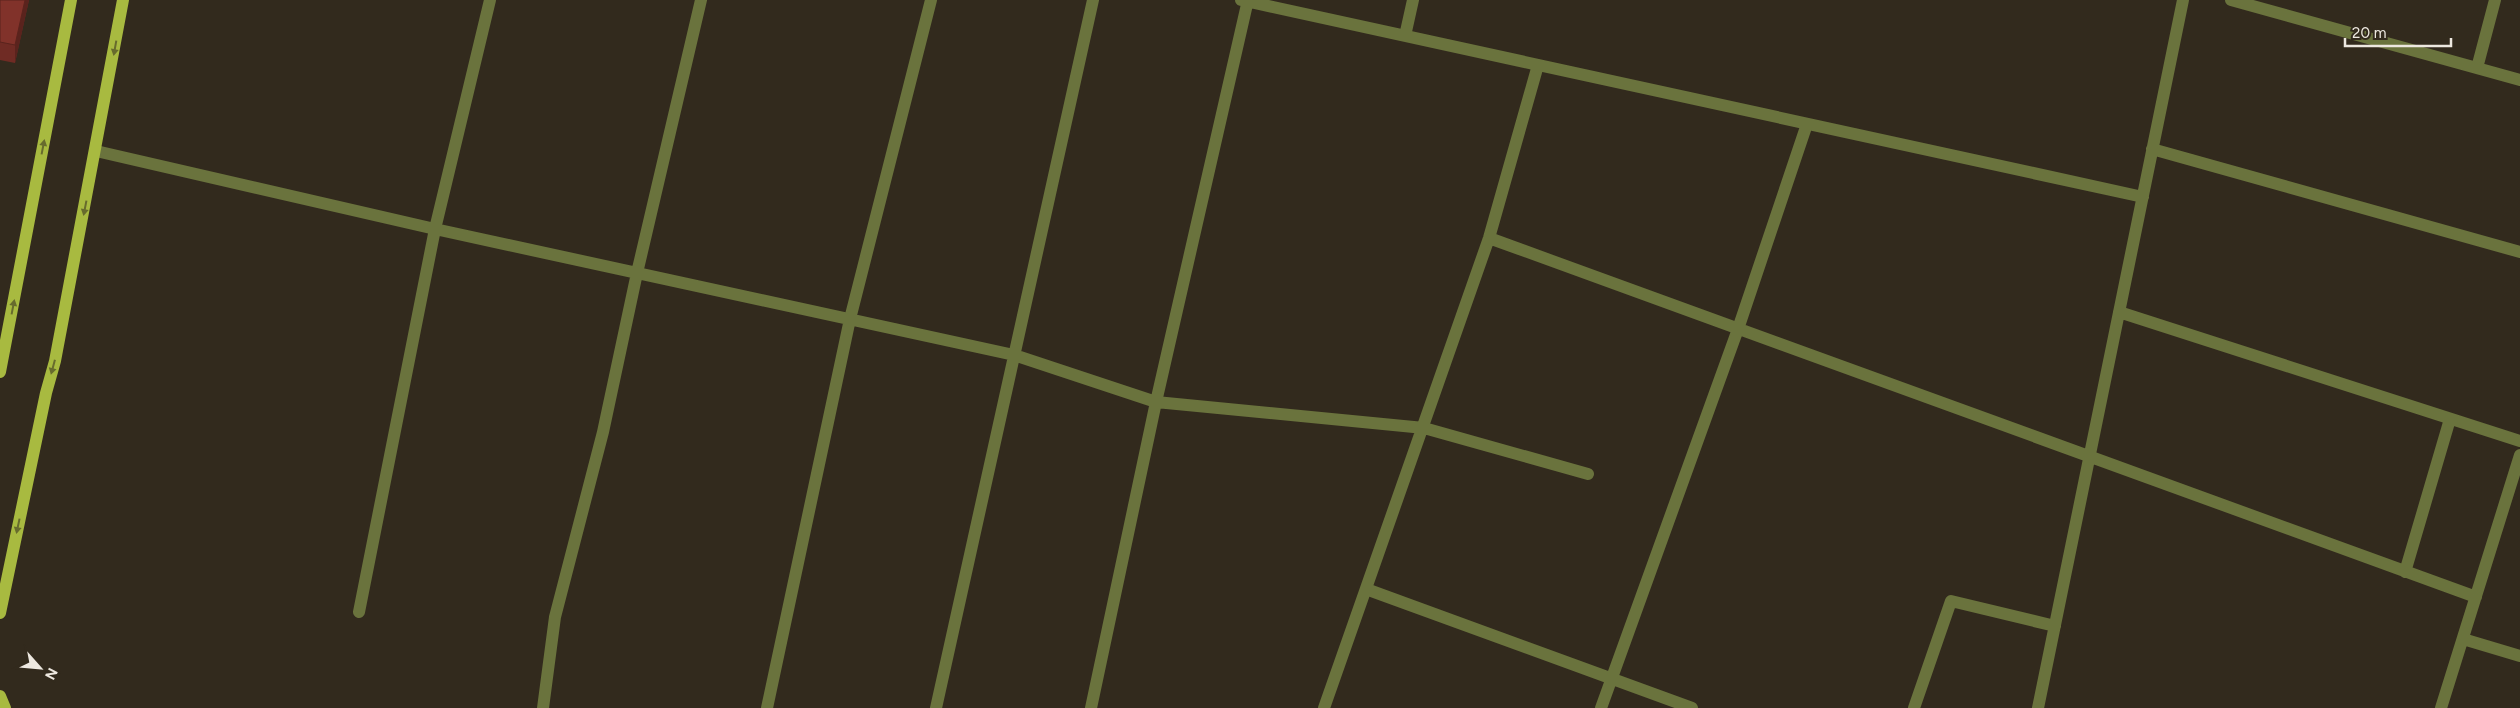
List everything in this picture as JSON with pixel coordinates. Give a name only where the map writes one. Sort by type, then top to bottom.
[{"type":"main road","points":[[0,372],[5,327],[71,0]]},
{"type":"main road","points":[[0,613],[46,393],[55,361],[123,0]]},
{"type":"main road","points":[[0,696],[5,708]]},
{"type":"street","points":[[359,612],[435,229],[490,0]]},
{"type":"street","points":[[543,708],[555,617],[603,432],[637,273],[701,0]]},
{"type":"street","points":[[767,708],[850,319],[931,0]]},
{"type":"street","points":[[936,708],[1093,0]]},
{"type":"street","points":[[1405,36],[1413,0]]},
{"type":"street","points":[[2038,708],[2182,0]]},
{"type":"street","points":[[2231,0],[2520,80]]},
{"type":"street","points":[[2477,68],[2494,0]]},
{"type":"street","points":[[1091,708],[1156,402],[1245,1],[2143,197]]},
{"type":"street","points":[[1324,708],[1424,428],[1489,238],[1538,65]]},
{"type":"street","points":[[1600,708],[1738,329],[1807,124]]},
{"type":"street","points":[[2152,149],[2520,252]]},
{"type":"street","points":[[96,151],[435,229],[1014,355],[1156,402],[1424,428],[1588,474]]},
{"type":"street","points":[[1489,238],[2476,597]]},
{"type":"street","points":[[2119,312],[2520,442]]},
{"type":"street","points":[[2405,572],[2450,419]]},
{"type":"street","points":[[2441,708],[2519,462]]},
{"type":"street","points":[[1366,589],[1692,708]]},
{"type":"street","points":[[1914,708],[1951,601],[2055,626]]},
{"type":"street","points":[[2463,639],[2520,656]]},
{"type":"building","points":[[0,0],[25,0],[15,45],[0,42]]}]
